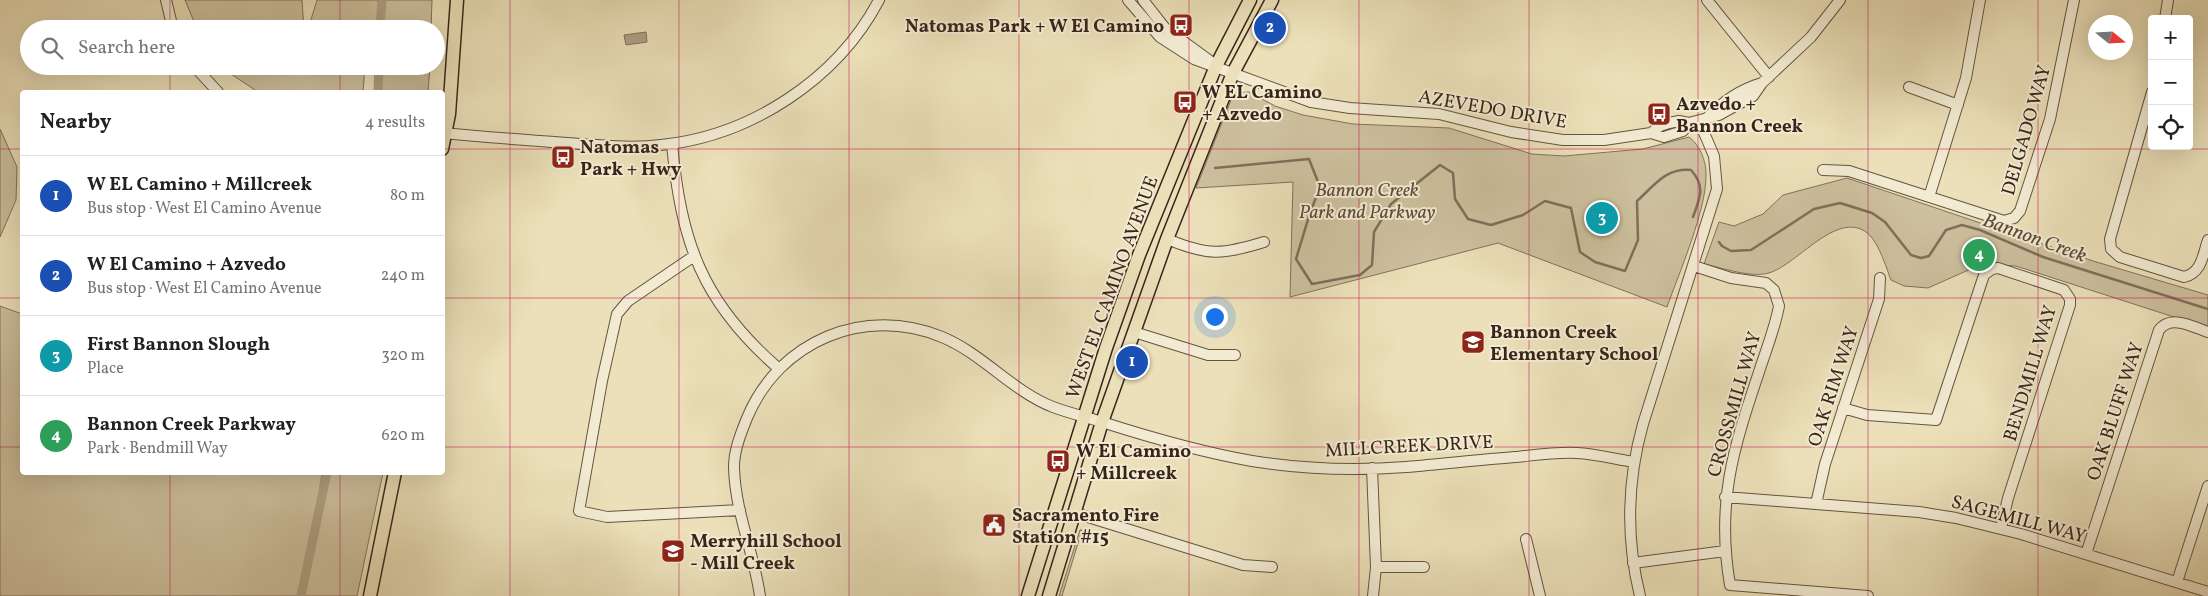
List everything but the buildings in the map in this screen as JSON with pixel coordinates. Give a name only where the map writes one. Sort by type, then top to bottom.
[{"type":"main road","points":[[445,129],[449,114],[457,0]]},
{"type":"main road","name":"WEST EL CAMINO AVENUE","points":[[1028,596],[1083,417],[1139,255],[1216,66],[1250,0]]},
{"type":"main road","name":"WEST EL CAMINO AVENUE","points":[[1049,596],[1102,422],[1167,239],[1233,73],[1272,0]]},
{"type":"main road","points":[[370,596],[394,475]]},
{"type":"street","points":[[166,0],[171,20]]},
{"type":"street","points":[[445,133],[621,147],[672,144],[699,138],[737,126],[772,109],[797,92],[848,45],[879,0]]},
{"type":"street","points":[[1128,0],[1144,20],[1169,44],[1194,60],[1216,66]]},
{"type":"street","points":[[1143,0],[1165,28],[1216,66]]},
{"type":"street","points":[[1707,0],[1766,80]]},
{"type":"street","name":"AZEVEDO DRIVE","points":[[1216,66],[1311,102],[1350,108],[1439,114],[1542,138],[1604,140],[1652,134],[1664,137],[1683,131],[1698,120],[1719,115],[1753,96],[1766,80],[1811,37],[1840,0]]},
{"type":"street","points":[[1929,197],[1958,105],[1969,61],[1980,0]]},
{"type":"street","name":"DELGADO WAY","points":[[1823,170],[1849,171],[2004,221],[2017,216],[2050,119],[2074,0]]},
{"type":"street","points":[[2166,15],[2168,0]]},
{"type":"street","points":[[202,75],[216,90]]},
{"type":"street","points":[[1909,87],[1958,105]]},
{"type":"street","points":[[2148,105],[2110,239],[2112,249],[2120,257],[2184,277],[2194,273],[2199,266],[2208,240]]},
{"type":"street","points":[[1640,596],[1633,563],[1630,521],[1634,462],[1643,424],[1715,200],[1718,178],[1714,156],[1698,120]]},
{"type":"street","points":[[672,144],[679,204],[688,241],[694,256],[704,277],[735,324],[758,350],[778,368]]},
{"type":"street","points":[[1167,239],[1193,250],[1212,253],[1226,252],[1264,242]]},
{"type":"street","points":[[694,256],[628,301],[617,314],[602,382],[578,511],[607,517],[740,510]]},
{"type":"street","name":"CROSSMILL WAY","points":[[1694,266],[1730,278],[1766,283],[1774,290],[1779,306],[1735,445],[1725,497],[1725,551],[1730,585],[1868,596]]},
{"type":"street","name":"BENDMILL WAY","points":[[1844,408],[1867,414],[1936,420],[1984,275],[1992,269],[1998,268],[2064,290],[2070,299],[2070,304],[2008,498],[2001,528]]},
{"type":"street","name":"OAK RIM WAY","points":[[1816,504],[1825,464],[1879,299],[1880,278]]},
{"type":"street","name":"OAK BLUFF WAY","points":[[2086,554],[2159,330],[2165,324],[2176,322],[2208,332]]},
{"type":"street","name":"MILLCREEK DRIVE","points":[[760,596],[740,510],[734,464],[738,440],[758,395],[778,368],[816,342],[846,331],[878,326],[910,328],[941,337],[955,344],[1030,396],[1054,408],[1164,442],[1223,456],[1295,466],[1372,468],[1557,453],[1593,455],[1634,462]]},
{"type":"street","points":[[1134,332],[1208,355],[1235,355]]},
{"type":"street","points":[[1372,468],[1376,567],[1373,596]]},
{"type":"street","points":[[2177,582],[2208,486]]},
{"type":"street","name":"SAGEMILL WAY","points":[[1725,497],[1919,512],[2001,528],[2208,592]]},
{"type":"street","points":[[1075,513],[1243,565],[1272,567]]},
{"type":"street","points":[[1526,539],[1540,596]]},
{"type":"street","points":[[1633,563],[1725,551]]},
{"type":"street","points":[[1376,567],[1424,567]]},
{"type":"green space","points":[[185,0],[302,0],[303,20],[193,20]]},
{"type":"green space","points":[[317,0],[432,0],[431,20],[311,20]]},
{"type":"green space","points":[[232,75],[364,75],[363,90],[255,90]]},
{"type":"green space","points":[[375,75],[429,75],[428,90],[379,90]]},
{"type":"green space","name":"Bannon Creek Park and Parkway","points":[[1249,92],[1275,106],[1303,115],[1353,124],[1449,128],[1532,154],[1564,156],[1643,149],[1689,137],[1696,144],[1704,159],[1705,188],[1691,241],[1667,307],[1498,243],[1290,297],[1293,182],[1196,188],[1231,100],[1235,93]]},
{"type":"green space","points":[[0,129],[17,167],[16,200],[0,237]]},
{"type":"green space","points":[[1847,178],[2093,261],[2208,295],[2208,328],[2016,266],[1982,264],[1928,288],[1904,286],[1891,280],[1881,254],[1870,236],[1866,232],[1854,227],[1842,228],[1830,233],[1780,268],[1769,273],[1745,273],[1704,264],[1719,222],[1734,226],[1763,214],[1783,195]]},
{"type":"green space","points":[[0,306],[20,313],[20,475],[322,475],[307,581],[329,475],[383,475],[357,596],[0,596]]},
{"type":"green space","points":[[1080,530],[1082,530],[1062,596],[1059,596]]},
{"type":"shaded area","points":[[646,32],[647,42],[626,45],[624,35]]},
{"type":"waterway","points":[[381,20],[382,0]]},
{"type":"waterway","points":[[378,90],[379,75]]},
{"type":"waterway","name":"Bannon Creek","points":[[1215,168],[1309,159],[1320,187],[1296,259],[1312,284],[1360,275],[1372,265],[1374,232],[1391,204],[1440,165],[1453,173],[1455,199],[1468,219],[1491,225],[1523,215],[1545,201],[1571,208],[1580,252],[1595,262],[1625,271],[1638,240],[1637,201],[1661,179],[1674,172],[1691,170],[1696,176],[1700,187],[1699,198],[1693,217]]},
{"type":"waterway","name":"Bannon Creek","points":[[1719,242],[1731,251],[1751,250],[1814,209],[1840,203],[1872,213],[1885,222],[1911,255],[1921,258],[1929,256],[1946,230],[1962,225],[1980,230],[2043,257],[2208,309]]},
{"type":"waterway","points":[[301,596],[326,475]]},
{"type":"place","name":"Natomas Park + W El Camino","points":[[1181,25]]},
{"type":"place","name":"W El Camino + Azvedo","points":[[1270,28]]},
{"type":"place","name":"W EL Camino + Azvedo","points":[[1185,102]]},
{"type":"place","name":"Azvedo + Bannon Creek","points":[[1659,114]]},
{"type":"place","name":"Natomas Park + Hwy","points":[[563,157]]},
{"type":"place","name":"First Bannon Slough","points":[[1602,218]]},
{"type":"place","name":"Bannon Creek Parkway","points":[[1979,255]]},
{"type":"place","name":"Bannon Creek Elementary School","points":[[1473,342]]},
{"type":"place","name":"W EL Camino + Millcreek","points":[[1132,362]]},
{"type":"place","name":"W El Camino + Millcreek","points":[[1058,461]]},
{"type":"place","name":"Sacramento Fire Station #15","points":[[994,525]]},
{"type":"place","name":"Merryhill School - Mill Creek","points":[[673,551]]}]
